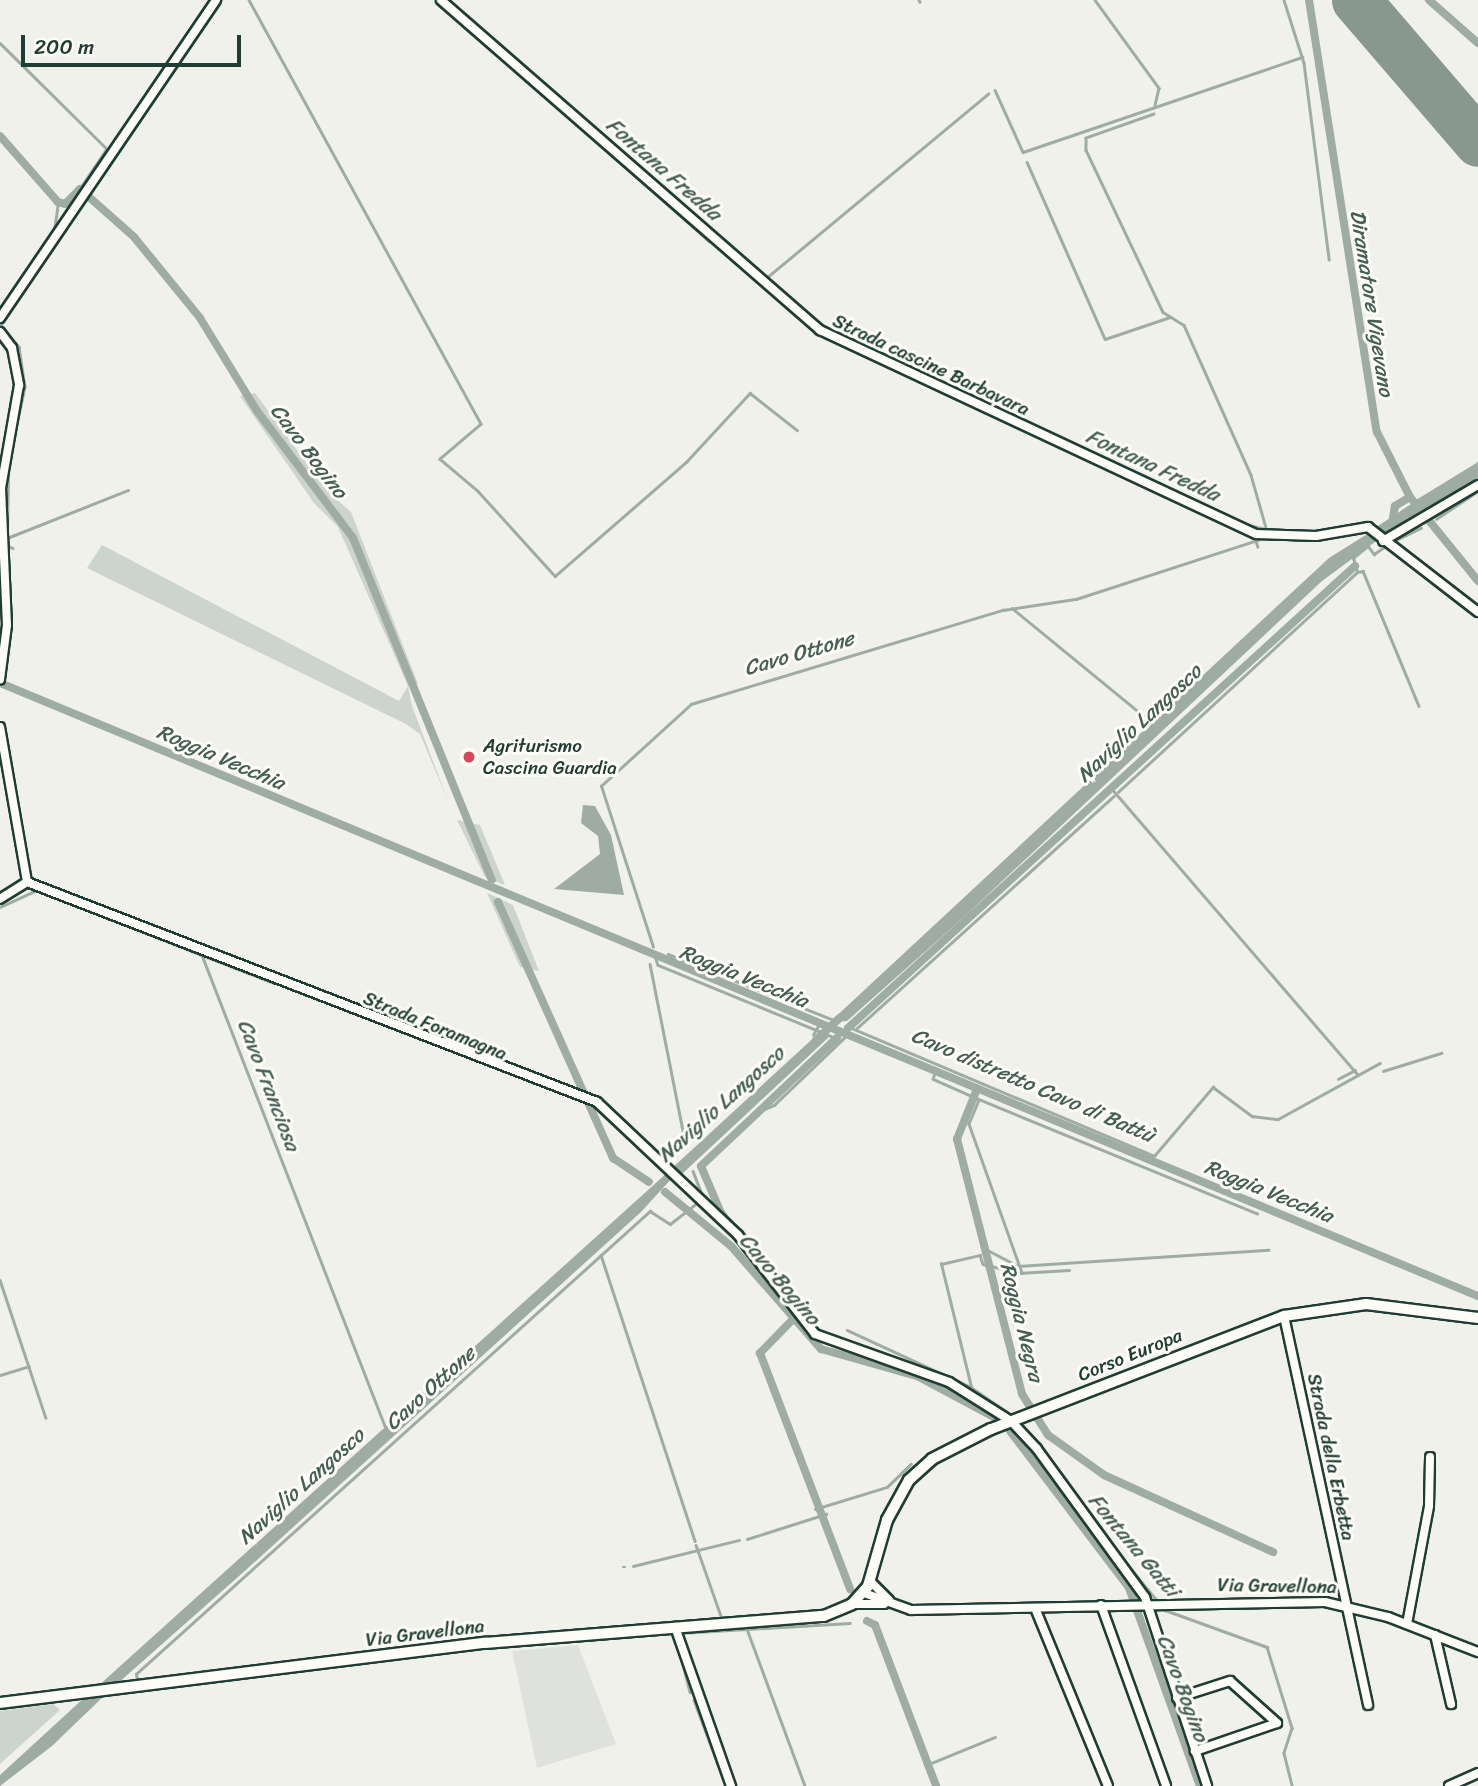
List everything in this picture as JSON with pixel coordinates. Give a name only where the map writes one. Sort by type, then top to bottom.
[{"type":"main road","name":"Corso Europa","points":[[872,1576],[887,1520],[909,1480],[932,1458],[1011,1421],[1284,1315],[1366,1304],[1478,1318]]},
{"type":"main road","name":"Via Gravellona","points":[[0,1703],[485,1643],[811,1618],[852,1604],[864,1593],[872,1576]]},
{"type":"street","points":[[0,318],[216,0]]},
{"type":"street","name":"Strada cascine Barbavara","points":[[441,0],[820,330],[1229,524],[1281,536],[1373,530],[1478,612]]},
{"type":"street","points":[[0,332],[12,348],[19,385],[1,488],[7,625],[0,680]]},
{"type":"street","points":[[1385,542],[1425,520],[1478,485]]},
{"type":"street","points":[[0,727],[27,882],[0,900]]},
{"type":"street","name":"Strada Foramagna","points":[[27,882],[580,1100],[593,1102],[738,1235],[799,1316],[825,1341],[927,1372],[1011,1421]]},
{"type":"street","name":"Strada della Erbetta","points":[[1284,1315],[1344,1605],[1368,1705]]},
{"type":"street","points":[[1011,1421],[1145,1604],[1207,1786]]},
{"type":"street","points":[[1407,1624],[1429,1506],[1430,1457]]},
{"type":"street","points":[[872,1576],[900,1608]]},
{"type":"street","name":"Via Gravellona","points":[[864,1593],[888,1605]]},
{"type":"street","name":"Via Gravellona","points":[[852,1604],[900,1608],[1035,1608],[1162,1603],[1344,1605],[1407,1624],[1478,1652]]},
{"type":"street","points":[[1101,1605],[1166,1786]]},
{"type":"street","points":[[1035,1608],[1108,1786]]},
{"type":"street","points":[[675,1627],[732,1786]]},
{"type":"street","points":[[1435,1635],[1451,1704]]},
{"type":"street","points":[[1177,1698],[1230,1681],[1277,1723],[1195,1751]]},
{"type":"street","points":[[1449,1786],[1478,1773]]},
{"type":"shaded area","points":[[255,393],[328,492],[351,512],[418,684],[408,686],[338,527],[314,503],[240,396]]},
{"type":"shaded area","points":[[102,545],[399,701],[408,686],[412,706],[448,801],[420,734],[406,724],[87,568]]},
{"type":"shaded area","points":[[457,820],[480,825],[505,885],[485,877]]},
{"type":"shaded area","points":[[487,893],[513,905],[539,971],[520,967]]},
{"type":"shaded area","points":[[578,1645],[616,1744],[537,1768],[512,1651]]},
{"type":"shaded area","points":[[53,1704],[60,1710],[0,1764],[0,1711]]},
{"type":"water","points":[[1478,462],[1478,479],[1423,511],[1416,500]]},
{"type":"water","points":[[1411,504],[1419,514],[1382,536],[1375,528]]},
{"type":"water","points":[[1372,531],[1379,539],[1322,581],[963,918],[847,1021],[830,1022],[1329,558]]},
{"type":"water","points":[[583,805],[595,806],[611,835],[624,895],[554,889],[600,854],[598,836],[581,823]]},
{"type":"water","points":[[821,1031],[830,1036],[682,1174],[670,1170]]},
{"type":"water","points":[[668,1172],[673,1177],[641,1212],[247,1569],[117,1684],[97,1687]]},
{"type":"water","points":[[105,1695],[52,1746],[0,1786],[0,1775],[85,1697]]},
{"type":"waterway","points":[[107,168],[221,0]]},
{"type":"waterway","points":[[249,0],[481,424],[440,459],[478,491],[555,576],[686,462],[750,393],[797,430]]},
{"type":"waterway","name":"Fontana Fredda","points":[[448,0],[651,178]]},
{"type":"waterway","points":[[1095,0],[1159,88],[1155,105]]},
{"type":"waterway","points":[[1284,0],[1304,63],[1329,259]]},
{"type":"waterway","name":"Diramatore Vigevano","points":[[1309,0],[1377,432],[1410,497],[1478,581]]},
{"type":"waterway","points":[[1429,0],[1478,43]]},
{"type":"waterway","points":[[471,28],[535,87]]},
{"type":"waterway","points":[[0,43],[107,149],[80,189]]},
{"type":"waterway","points":[[995,90],[1023,152],[1302,57]]},
{"type":"waterway","points":[[765,279],[988,94]]},
{"type":"waterway","points":[[556,106],[709,241]]},
{"type":"waterway","points":[[1154,114],[1086,138],[1086,150],[1163,312],[1184,325],[1251,475],[1267,531]]},
{"type":"waterway","name":"Cavo Bogino","points":[[0,136],[58,202],[65,204],[80,189],[134,237],[200,318],[257,411],[353,538],[492,880]]},
{"type":"waterway","points":[[1027,162],[1105,339],[1170,317]]},
{"type":"waterway","points":[[54,231],[58,202]]},
{"type":"waterway","points":[[7,315],[1,326],[19,347],[25,387],[9,462]]},
{"type":"waterway","name":"Fontana Fredda","points":[[820,324],[869,348]]},
{"type":"waterway","points":[[818,333],[913,378]]},
{"type":"waterway","name":"Fontana Fredda","points":[[876,351],[1050,433]]},
{"type":"waterway","points":[[7,531],[8,472]]},
{"type":"waterway","name":"Fontana Fredda","points":[[1158,484],[1196,502]]},
{"type":"waterway","points":[[7,538],[128,490]]},
{"type":"waterway","points":[[1436,519],[1478,491]]},
{"type":"waterway","points":[[1167,496],[1233,528]]},
{"type":"waterway","points":[[1392,524],[1395,506],[1410,497]]},
{"type":"waterway","name":"Fontana Fredda","points":[[1240,523],[1267,529]]},
{"type":"waterway","points":[[1392,542],[1421,528]]},
{"type":"waterway","name":"Fontana Fredda","points":[[1255,538],[1258,547]]},
{"type":"waterway","name":"Cavo Ottone","points":[[653,947],[601,786],[691,704],[1003,610],[1076,599],[1264,538]]},
{"type":"waterway","points":[[1369,547],[1374,554],[1387,545]]},
{"type":"waterway","points":[[8,546],[13,548]]},
{"type":"waterway","name":"Cavo distretto Cavo di Battù","points":[[1357,572],[1353,558],[1368,546]]},
{"type":"waterway","name":"Cavo distretto Cavo di Battù","points":[[848,1028],[1355,566]]},
{"type":"waterway","name":"Cavo distretto Cavo di Battù","points":[[1357,572],[1363,571],[1419,706]]},
{"type":"waterway","name":"Cavo distretto Cavo di Battù","points":[[1118,792],[1357,572]]},
{"type":"waterway","name":"Cavo Ottone","points":[[1012,608],[1156,726]]},
{"type":"waterway","name":"Roggia Vecchia","points":[[0,683],[1478,1296]]},
{"type":"waterway","name":"Cavo distretto Cavo di Battù","points":[[1113,790],[1357,1074]]},
{"type":"waterway","name":"Cavo distretto Cavo di Battù","points":[[857,1028],[1114,796]]},
{"type":"waterway","name":"Cavo Franciosa","points":[[0,907],[37,890],[202,955],[385,1426]]},
{"type":"waterway","name":"Cavo Bogino","points":[[498,902],[613,1158],[649,1182]]},
{"type":"waterway","points":[[668,954],[834,1020]]},
{"type":"waterway","points":[[202,955],[274,983]]},
{"type":"waterway","points":[[655,956],[658,965],[836,1038]]},
{"type":"waterway","name":"Cavo Ottone","points":[[650,964],[685,1141]]},
{"type":"waterway","name":"Naviglio Langosco","points":[[816,1040],[840,1018]]},
{"type":"waterway","points":[[813,1035],[820,1023]]},
{"type":"waterway","name":"Cavo distretto Cavo di Battù","points":[[849,1027],[1154,1156],[1213,1087],[1252,1116],[1278,1119],[1380,1063]]},
{"type":"waterway","points":[[756,1113],[774,1105],[847,1035]]},
{"type":"waterway","name":"Cavo distretto Cavo di Battù","points":[[791,1297],[721,1213],[701,1166],[837,1038]]},
{"type":"waterway","name":"Cavo distretto Cavo di Battù","points":[[1383,1071],[1441,1053]]},
{"type":"waterway","points":[[1338,1079],[1355,1070]]},
{"type":"waterway","points":[[935,1073],[933,1079],[976,1098],[1257,1213]]},
{"type":"waterway","name":"Roggia Negra","points":[[977,1089],[957,1139],[1022,1394],[1048,1435],[1104,1475],[1273,1552]]},
{"type":"waterway","points":[[979,1100],[969,1124],[1022,1273]]},
{"type":"waterway","name":"Cavo Ottone","points":[[693,1171],[702,1195]]},
{"type":"waterway","name":"Cavo Bogino","points":[[665,1192],[731,1246],[821,1349],[917,1376],[994,1417]]},
{"type":"waterway","name":"Cavo Ottone","points":[[137,1681],[136,1674],[650,1211],[670,1224],[699,1201]]},
{"type":"waterway","points":[[982,1247],[1018,1266],[1268,1250]]},
{"type":"waterway","name":"Cavo distretto Cavo di Battù","points":[[601,1255],[695,1541]]},
{"type":"waterway","name":"Fontana Gatti","points":[[971,1387],[941,1264],[980,1255],[983,1264],[1018,1273],[1069,1270]]},
{"type":"waterway","points":[[0,1280],[46,1418]]},
{"type":"waterway","name":"Cavo distretto Cavo di Battù","points":[[801,1311],[760,1353],[850,1589]]},
{"type":"waterway","name":"Fontana Gatti","points":[[847,1330],[971,1387],[1011,1415]]},
{"type":"waterway","points":[[0,1375],[29,1366]]},
{"type":"waterway","name":"Cavo Bogino","points":[[1010,1431],[1129,1588],[1200,1786]]},
{"type":"waterway","name":"Fontana Gatti","points":[[1028,1433],[1056,1469]]},
{"type":"waterway","points":[[815,1509],[887,1487],[911,1464]]},
{"type":"waterway","points":[[747,1539],[826,1514]]},
{"type":"waterway","points":[[633,1566],[739,1540]]},
{"type":"waterway","name":"Cavo distretto Cavo di Battù","points":[[696,1545],[722,1619]]},
{"type":"waterway","name":"Fontana Gatti","points":[[1118,1553],[1165,1610],[1267,1647],[1292,1728],[1284,1753],[1292,1786]]},
{"type":"waterway","name":"Cavo distretto Cavo di Battù","points":[[867,1621],[875,1625],[936,1786]]},
{"type":"waterway","name":"Cavo distretto Cavo di Battù","points":[[680,1633],[850,1623]]},
{"type":"waterway","points":[[747,1629],[805,1786]]},
{"type":"waterway","name":"Cavo distretto Cavo di Battù","points":[[675,1634],[690,1692]]},
{"type":"waterway","name":"Cavo distretto Cavo di Battù","points":[[694,1700],[726,1786]]},
{"type":"waterway","points":[[929,1764],[995,1737]]},
{"type":"runway","points":[[1356,0],[1478,142]]},
{"type":"place","name":"Agriturismo Cascina Guardia","points":[[469,757]]}]
